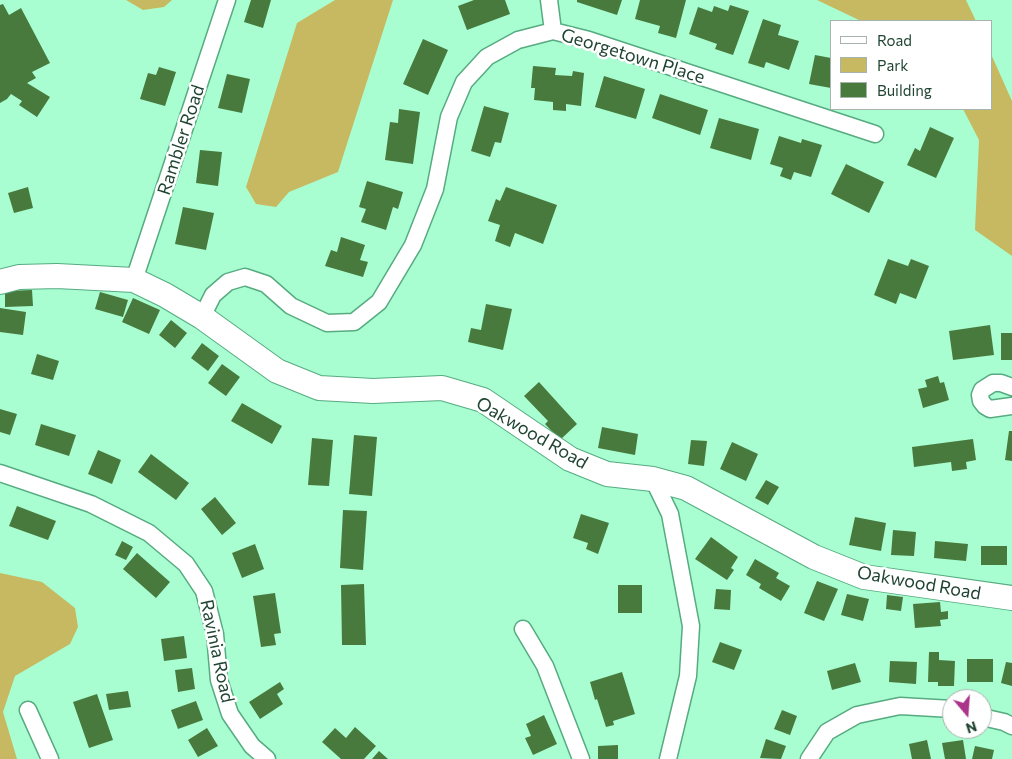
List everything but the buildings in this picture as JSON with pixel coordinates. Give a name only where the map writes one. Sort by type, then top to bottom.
[{"type":"main road","name":"Oakwood Road","points":[[0,282],[19,277],[56,276],[134,280],[202,317],[277,371],[319,388],[373,391],[442,388],[483,400],[570,459],[607,474],[653,480],[686,488],[814,557],[864,577],[1012,598]]},
{"type":"street","name":"Rambler Road","points":[[134,280],[227,0]]},
{"type":"street","points":[[550,0],[553,31]]},
{"type":"street","name":"Georgetown Place","points":[[202,317],[213,295],[228,282],[245,277],[266,284],[291,306],[327,323],[354,322],[379,302],[413,245],[436,189],[449,117],[464,82],[487,57],[518,40],[553,31],[589,40],[875,134]]},
{"type":"street","points":[[1012,387],[1001,383],[993,383],[982,390],[980,395],[981,401],[990,409],[1012,406]]},
{"type":"street","name":"Ravinia Road","points":[[0,473],[91,504],[149,533],[186,564],[204,591],[214,634],[220,680],[230,714],[252,746],[267,759]]},
{"type":"street","points":[[653,480],[670,514],[691,626],[688,676],[668,759]]},
{"type":"street","points":[[523,629],[546,666],[581,759]]},
{"type":"street","points":[[809,759],[828,732],[857,715],[900,706],[942,708]]},
{"type":"street","points":[[28,710],[50,759]]},
{"type":"street","points":[[992,719],[1012,726]]},
{"type":"green space","points":[[126,0],[172,0],[164,7],[143,10]]},
{"type":"green space","points":[[335,0],[393,0],[338,172],[289,192],[276,207],[256,204],[246,187],[297,23]]},
{"type":"green space","points":[[817,0],[966,0],[976,20],[859,20]]},
{"type":"green space","points":[[992,56],[1012,101],[1012,256],[975,230],[979,140],[964,110],[992,110]]},
{"type":"green space","points":[[0,573],[42,582],[75,608],[78,627],[70,644],[15,676],[3,712],[17,759],[0,759]]}]
